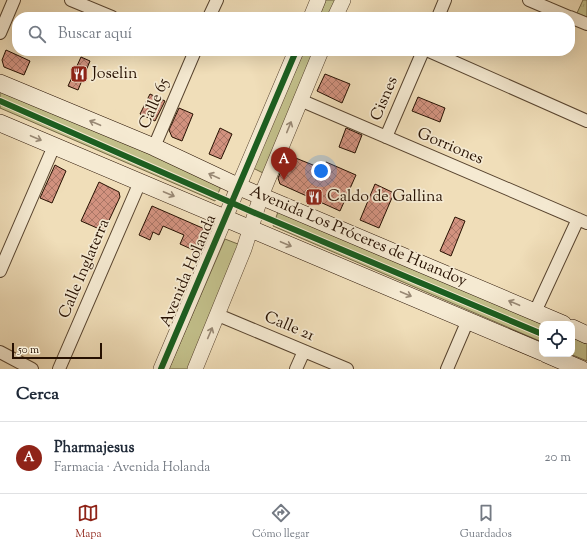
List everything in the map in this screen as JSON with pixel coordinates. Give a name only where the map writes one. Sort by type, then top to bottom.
[{"type":"main road","name":"Avenida Los Próceres de Huandoy","points":[[0,83],[154,148],[237,186],[556,321]]},
{"type":"main road","name":"Avenida Los Próceres de Huandoy","points":[[0,123],[539,351]]},
{"type":"main road","points":[[575,329],[587,335]]},
{"type":"main road","points":[[553,357],[581,369]]},
{"type":"street","points":[[0,33],[14,0]]},
{"type":"street","points":[[71,0],[100,12]]},
{"type":"street","points":[[211,12],[217,0]]},
{"type":"street","points":[[313,12],[318,0]]},
{"type":"street","points":[[337,12],[343,0]]},
{"type":"street","points":[[440,12],[445,0]]},
{"type":"street","points":[[529,0],[558,12]]},
{"type":"street","points":[[575,19],[587,24]]},
{"type":"street","name":"Calle 65","points":[[154,148],[192,56]]},
{"type":"street","name":"Avenida Holanda","points":[[161,369],[226,218],[237,186],[294,56]]},
{"type":"street","points":[[195,369],[244,249],[261,196],[319,56]]},
{"type":"street","name":"Cisnes","points":[[386,137],[421,56]]},
{"type":"street","points":[[440,56],[587,121]]},
{"type":"street","name":"Gorriones","points":[[300,100],[582,221]]},
{"type":"street","points":[[0,271],[54,146]]},
{"type":"street","name":"Calle Inglaterra","points":[[59,369],[140,182]]},
{"type":"street","points":[[535,312],[582,221]]},
{"type":"street","name":"Calle 21","points":[[218,315],[347,369]]},
{"type":"street","points":[[447,369],[468,320]]},
{"type":"street","points":[[296,369],[304,351]]},
{"type":"street","points":[[0,352],[32,369]]},
{"type":"green space","points":[[326,0],[340,0],[335,12],[321,12]]},
{"type":"green space","points":[[583,0],[587,0],[587,17],[577,13]]},
{"type":"green space","points":[[302,56],[316,56],[265,174],[253,168]]},
{"type":"green space","points":[[0,89],[222,184],[215,201],[0,108]]},
{"type":"green space","points":[[279,209],[539,323],[539,341],[273,226]]},
{"type":"green space","points":[[225,239],[243,246],[190,369],[169,369]]},
{"type":"green space","points":[[575,334],[587,340],[587,361],[575,356]]},
{"type":"building","points":[[6,50],[12,53],[12,56],[19,56],[30,61],[24,75],[4,67],[2,60]]},
{"type":"building","name":"Joselin","points":[[81,57],[90,61],[78,90],[68,86]]},
{"type":"building","points":[[325,74],[350,84],[342,103],[317,91]]},
{"type":"building","points":[[150,94],[165,101],[155,121],[140,114]]},
{"type":"building","points":[[418,97],[445,108],[440,122],[412,111]]},
{"type":"building","points":[[179,108],[193,114],[182,141],[172,137],[169,130]]},
{"type":"building","points":[[220,128],[232,134],[221,159],[209,154]]},
{"type":"building","points":[[346,128],[362,135],[355,153],[339,147]]},
{"type":"building","points":[[288,155],[323,169],[326,162],[356,175],[340,211],[280,184],[278,178]]},
{"type":"building","points":[[55,165],[66,171],[52,203],[40,198]]},
{"type":"building","points":[[99,182],[119,192],[120,197],[104,231],[81,221]]},
{"type":"building","points":[[375,184],[394,193],[379,228],[360,220]]},
{"type":"building","points":[[152,206],[207,230],[198,252],[180,244],[184,235],[163,226],[159,235],[153,232],[150,240],[139,235]]},
{"type":"building","points":[[455,217],[465,221],[451,256],[440,251]]},
{"type":"cycle path","points":[[161,369],[294,56]]},
{"type":"cycle path","points":[[0,101],[255,213],[539,333]]},
{"type":"place","name":"Joselin","points":[[79,74]]},
{"type":"place","name":"Pharmajesus","points":[[284,180]]},
{"type":"place","name":"Caldo de Gallina","points":[[314,197]]}]
